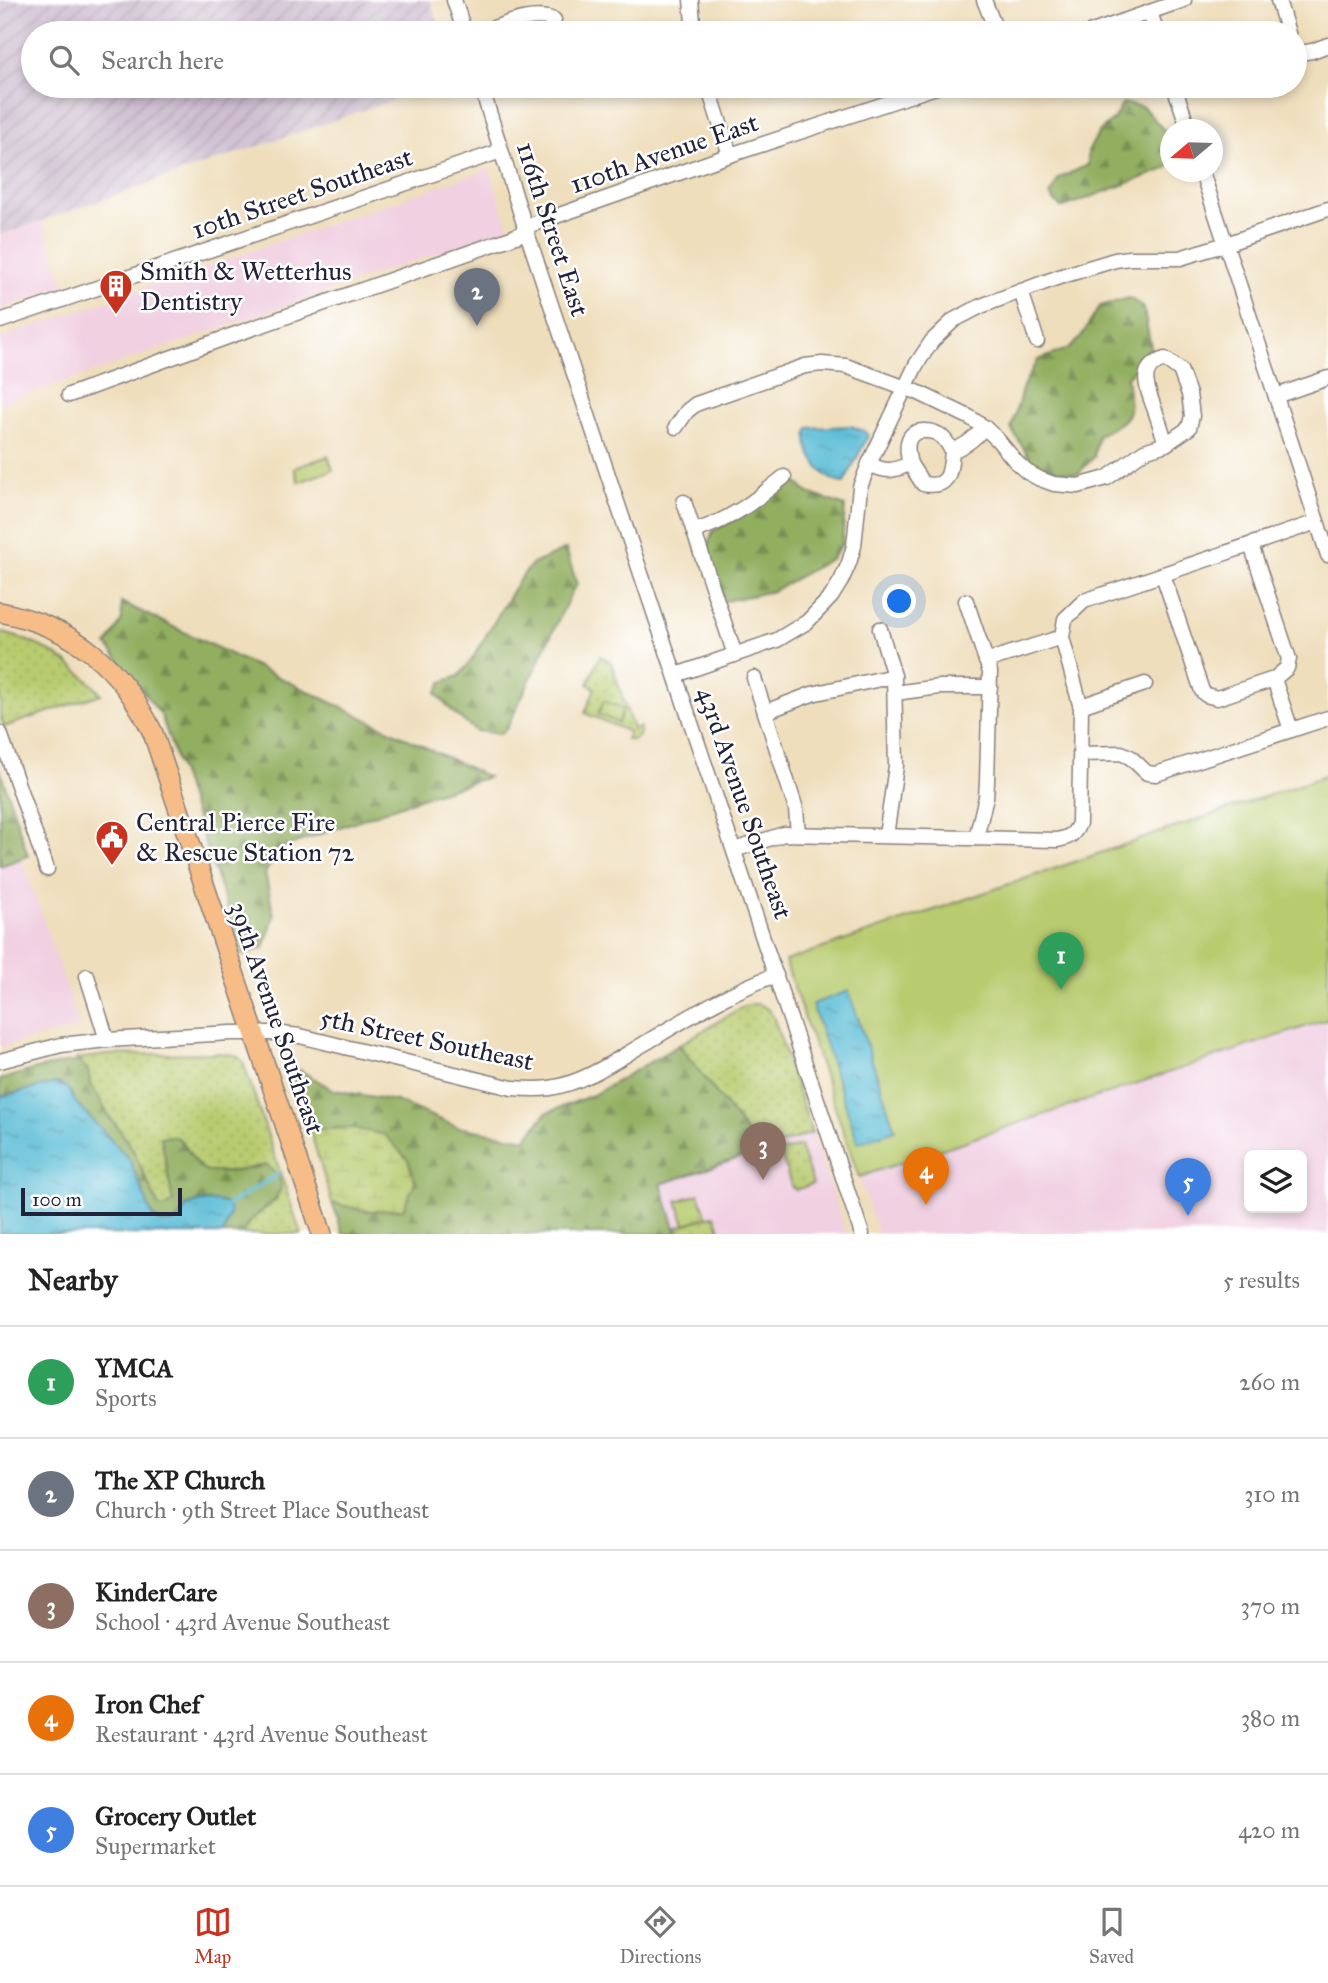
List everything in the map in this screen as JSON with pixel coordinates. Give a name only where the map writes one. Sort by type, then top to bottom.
[{"type":"main road","name":"39th Avenue Southeast","points":[[0,612],[38,621],[86,647],[111,670],[141,709],[153,733],[322,1234]]},
{"type":"street","points":[[454,0],[461,21]]},
{"type":"street","points":[[691,0],[693,21]]},
{"type":"street","points":[[984,0],[992,21]]},
{"type":"street","points":[[1120,21],[1184,0]]},
{"type":"street","points":[[1278,0],[1284,21]]},
{"type":"street","points":[[519,21],[541,16],[554,20]]},
{"type":"street","points":[[1307,51],[1328,45]]},
{"type":"street","name":"116th Street East","points":[[485,98],[579,388]]},
{"type":"street","points":[[712,98],[730,155]]},
{"type":"street","name":"110th Avenue East","points":[[69,395],[511,238],[521,234],[525,227],[903,98]]},
{"type":"street","points":[[1178,98],[1185,119]]},
{"type":"street","name":"10th Street Southeast","points":[[0,321],[501,151]]},
{"type":"street","points":[[1205,182],[1327,551]]},
{"type":"street","points":[[676,675],[793,632],[814,616],[831,597],[849,563],[854,546],[860,486],[869,464],[916,365],[932,341],[954,320],[1020,291],[1115,260],[1172,259],[1226,244],[1328,209]]},
{"type":"street","points":[[1020,291],[1037,341]]},
{"type":"street","points":[[676,427],[687,411],[696,404],[805,366],[846,366],[906,388],[969,417],[984,427],[1027,472],[1040,479],[1068,486],[1107,478],[1144,451],[1167,444],[1189,428],[1192,416],[1189,394],[1180,370],[1165,359],[1155,361],[1147,371],[1145,382],[1167,444]]},
{"type":"street","points":[[1276,396],[1328,378]]},
{"type":"street","name":"43rd Avenue Southeast","points":[[579,388],[863,1234]]},
{"type":"street","points":[[952,451],[967,444],[984,427]]},
{"type":"street","points":[[928,431],[940,435],[952,451],[950,472],[946,481],[933,486],[923,484],[911,464],[907,446],[910,436],[916,432],[928,431]]},
{"type":"street","points":[[869,464],[893,471],[911,464]]},
{"type":"street","points":[[695,531],[741,511],[784,477]]},
{"type":"street","points":[[684,502],[736,655]]},
{"type":"street","points":[[734,850],[784,834],[1058,840],[1070,836],[1079,823],[1081,706],[1062,637],[1065,620],[1084,601],[1317,522]]},
{"type":"street","points":[[1163,575],[1202,691],[1206,695],[1217,698],[1275,679],[1287,668],[1289,659],[1251,545]]},
{"type":"street","points":[[966,601],[990,672],[986,790],[976,838]]},
{"type":"street","points":[[880,629],[894,676],[895,693],[896,766],[886,836]]},
{"type":"street","points":[[986,661],[1062,637]]},
{"type":"street","points":[[765,712],[812,694],[894,676]]},
{"type":"street","points":[[754,678],[796,809],[798,834]]},
{"type":"street","points":[[1275,679],[1291,730]]},
{"type":"street","points":[[1081,706],[1145,684]]},
{"type":"street","points":[[895,693],[939,687],[990,688]]},
{"type":"street","points":[[1081,754],[1121,754],[1130,757],[1147,774],[1156,774],[1328,718]]},
{"type":"street","points":[[0,733],[47,869]]},
{"type":"street","name":"5th Street Southeast","points":[[0,1061],[61,1045],[254,1032],[300,1036],[512,1088],[533,1090],[551,1088],[587,1076],[701,1009],[776,975]]},
{"type":"street","points":[[87,976],[107,1040]]},
{"type":"shaded area","points":[[0,0],[430,0],[438,21],[21,21],[21,98],[398,98],[0,235]]},
{"type":"shaded area","points":[[489,169],[509,228],[0,404],[0,338]]},
{"type":"shaded area","points":[[42,220],[65,287],[0,309],[0,235]]},
{"type":"shaded area","points":[[22,858],[80,1028],[0,1047],[0,866]]},
{"type":"shaded area","points":[[1328,1019],[1328,1234],[878,1234],[859,1177]]},
{"type":"shaded area","points":[[812,1133],[846,1234],[677,1234],[660,1184]]},
{"type":"green space","points":[[1123,103],[1143,107],[1160,126],[1160,171],[1061,208],[1050,195],[1059,178],[1088,165],[1088,151],[1100,131],[1114,119]]},
{"type":"green space","points":[[1129,298],[1143,307],[1151,347],[1127,377],[1128,414],[1119,424],[1098,435],[1094,457],[1078,474],[1058,471],[1032,461],[1011,429],[1023,386],[1038,360],[1070,348],[1081,337],[1100,306]]},
{"type":"green space","points":[[328,456],[333,470],[299,482],[294,468]]},
{"type":"green space","points":[[795,481],[808,493],[845,506],[842,544],[832,558],[773,591],[725,601],[718,586],[708,546],[713,531],[757,508],[786,484]]},
{"type":"green space","points":[[566,549],[577,585],[507,728],[499,734],[476,731],[455,714],[436,693],[442,682],[459,676],[471,661],[517,583],[531,565]]},
{"type":"green space","points":[[121,602],[488,777],[281,848],[265,873],[274,916],[264,948],[243,955],[161,715],[107,645],[122,620]]},
{"type":"green space","points":[[0,632],[30,642],[56,655],[79,672],[101,694],[4,727],[0,717]]},
{"type":"green space","points":[[600,656],[611,662],[633,729],[640,727],[640,734],[634,740],[626,739],[629,732],[585,713],[595,688],[588,684]]},
{"type":"green space","points":[[604,701],[623,709],[618,723],[598,714]]},
{"type":"green space","points":[[0,769],[28,856],[0,866]]},
{"type":"green space","points":[[1328,775],[1328,1019],[859,1177],[785,961]]},
{"type":"green space","points":[[754,1004],[766,1008],[774,1019],[812,1133],[761,1151],[679,1045],[744,1006]]},
{"type":"green space","points":[[679,1045],[761,1151],[661,1184],[677,1234],[343,1234],[332,1203],[367,1211],[403,1209],[415,1181],[408,1160],[350,1128],[310,1130],[289,1064],[334,1090],[396,1101],[457,1127],[526,1139],[546,1113],[593,1095]]},
{"type":"green space","points":[[107,1055],[234,1055],[243,1062],[301,1234],[242,1234],[248,1222],[275,1200],[158,1212],[117,1126],[105,1111],[76,1059]]},
{"type":"green space","points":[[70,1062],[80,1062],[88,1071],[91,1085],[108,1116],[132,1148],[159,1207],[166,1207],[173,1202],[161,1137],[170,1136],[182,1141],[196,1163],[207,1171],[233,1171],[266,1165],[279,1176],[281,1188],[275,1200],[249,1222],[242,1234],[223,1234],[229,1217],[223,1202],[196,1202],[187,1205],[182,1216],[175,1222],[157,1220],[150,1214],[129,1159],[76,1103],[70,1091],[55,1083],[0,1097],[0,1080]]},
{"type":"green space","points":[[351,1128],[385,1135],[408,1160],[415,1182],[403,1209],[367,1211],[332,1203],[310,1130]]},
{"type":"green space","points":[[800,1146],[813,1184],[795,1190],[780,1152]]},
{"type":"green space","points":[[699,1194],[707,1217],[685,1224],[677,1201]]},
{"type":"green space","points":[[715,1215],[720,1230],[709,1234],[680,1234],[677,1227]]},
{"type":"water","points":[[851,426],[864,431],[868,436],[844,483],[821,471],[811,454],[807,436],[809,428]]},
{"type":"water","points":[[849,991],[895,1130],[858,1143],[812,1004]]},
{"type":"water","points":[[55,1083],[67,1088],[76,1103],[129,1159],[153,1217],[161,1223],[172,1223],[181,1217],[187,1205],[219,1202],[228,1205],[230,1213],[223,1234],[0,1234],[0,1097]]},
{"type":"waterway","points":[[228,1205],[278,1174]]},
{"type":"place","name":"Smith & Wetterhus Dentistry","points":[[116,316]]},
{"type":"place","name":"The XP Church","points":[[477,326]]},
{"type":"place","name":"Central Pierce Fire & Rescue Station 72","points":[[112,867]]},
{"type":"place","name":"YMCA","points":[[1061,990]]},
{"type":"place","name":"KinderCare","points":[[763,1180]]},
{"type":"place","name":"Iron Chef","points":[[926,1205]]},
{"type":"place","name":"Grocery Outlet","points":[[1188,1216]]}]
